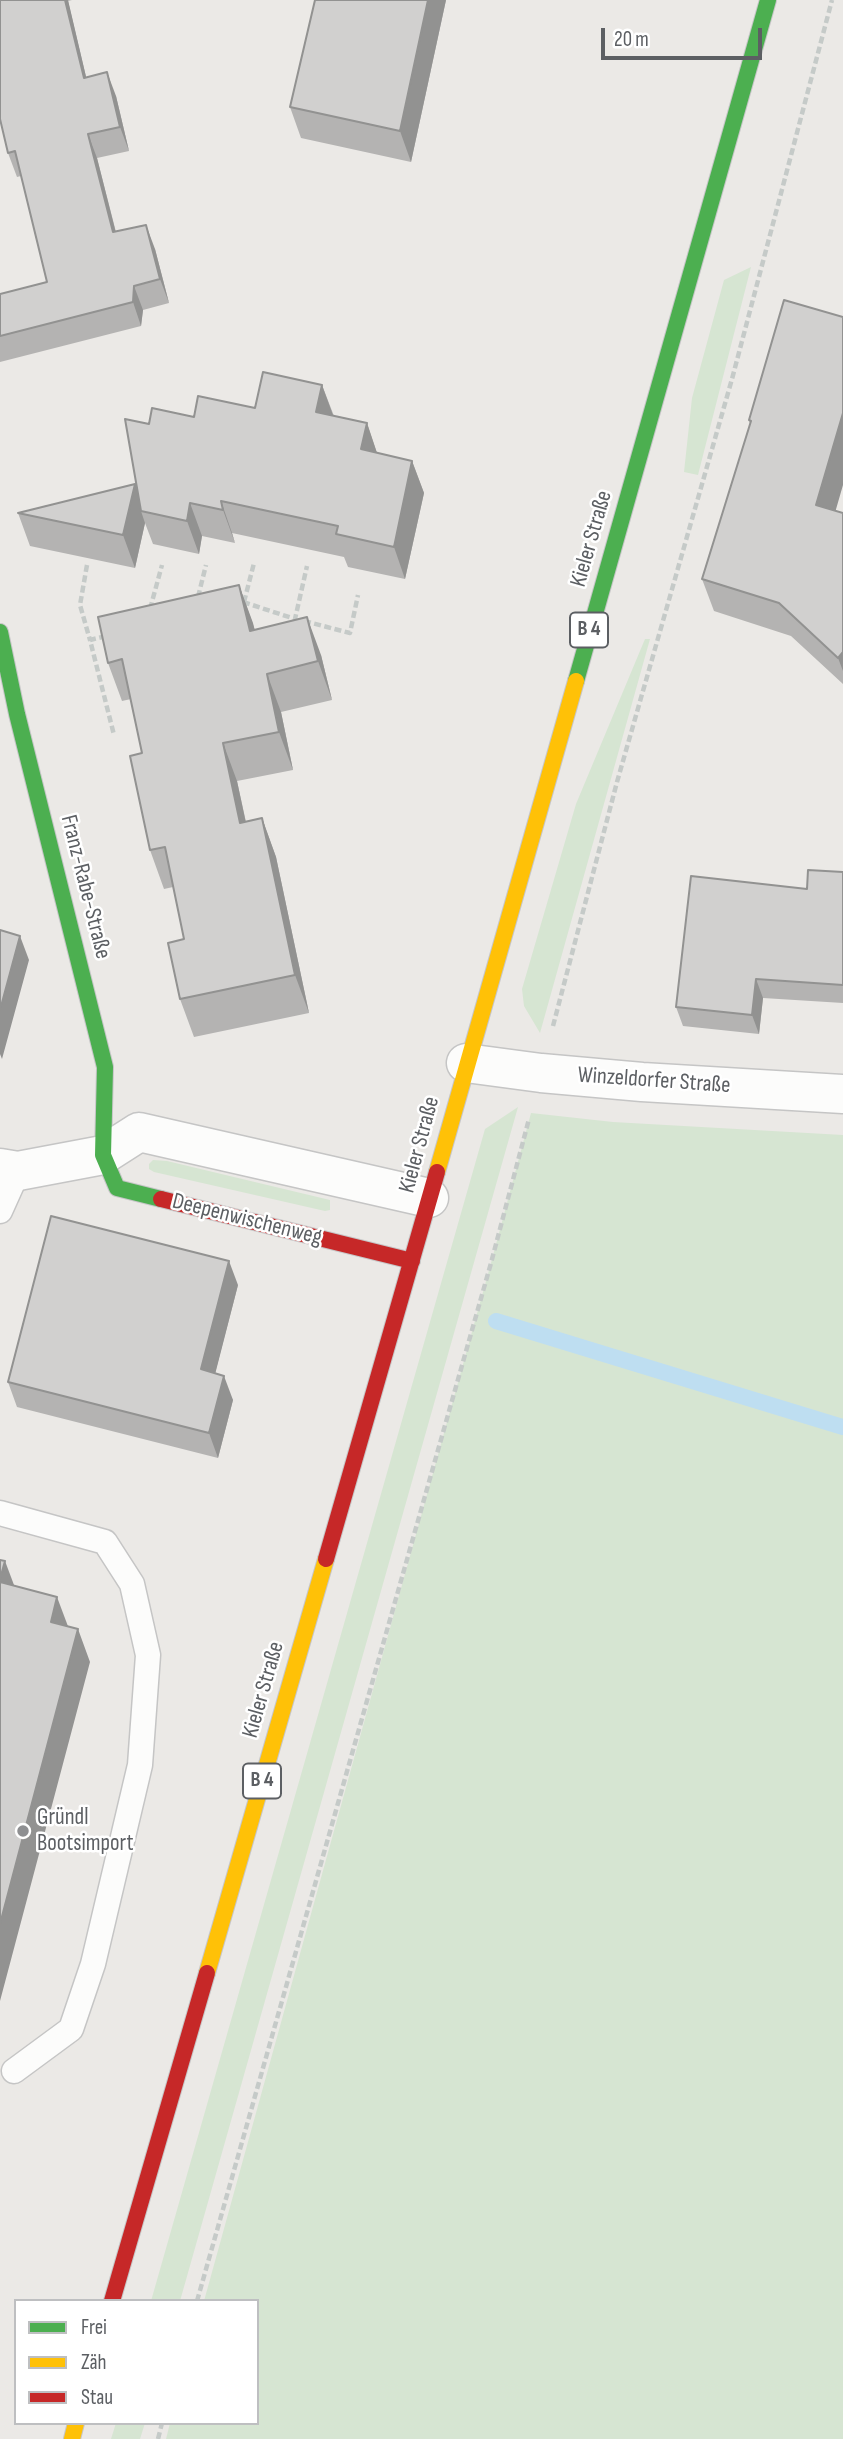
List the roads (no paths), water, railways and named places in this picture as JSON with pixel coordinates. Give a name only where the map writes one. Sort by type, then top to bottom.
[{"type":"main road","name":"Kieler Straße","points":[[113,2299],[412,1261],[768,0]]},
{"type":"main road","name":"Franz-Rabe-Straße","points":[[0,632],[105,1067],[103,1155]]},
{"type":"main road","name":"Deepenwischenweg","points":[[103,1155],[117,1188],[412,1261]]},
{"type":"street","name":"Winzeldorfer Straße","points":[[466,1063],[642,1082],[843,1094]]},
{"type":"street","points":[[9,1169],[103,1155],[139,1132],[429,1198]]},
{"type":"lane","points":[[0,1211],[9,1169]]},
{"type":"lane","points":[[0,1513],[105,1542],[132,1584],[148,1655],[140,1765],[93,1964],[71,2029],[14,2071]]},
{"type":"waterway","points":[[496,1321],[843,1427]]},
{"type":"place","name":"Gründl Bootsimport","points":[[23,1831]]}]
